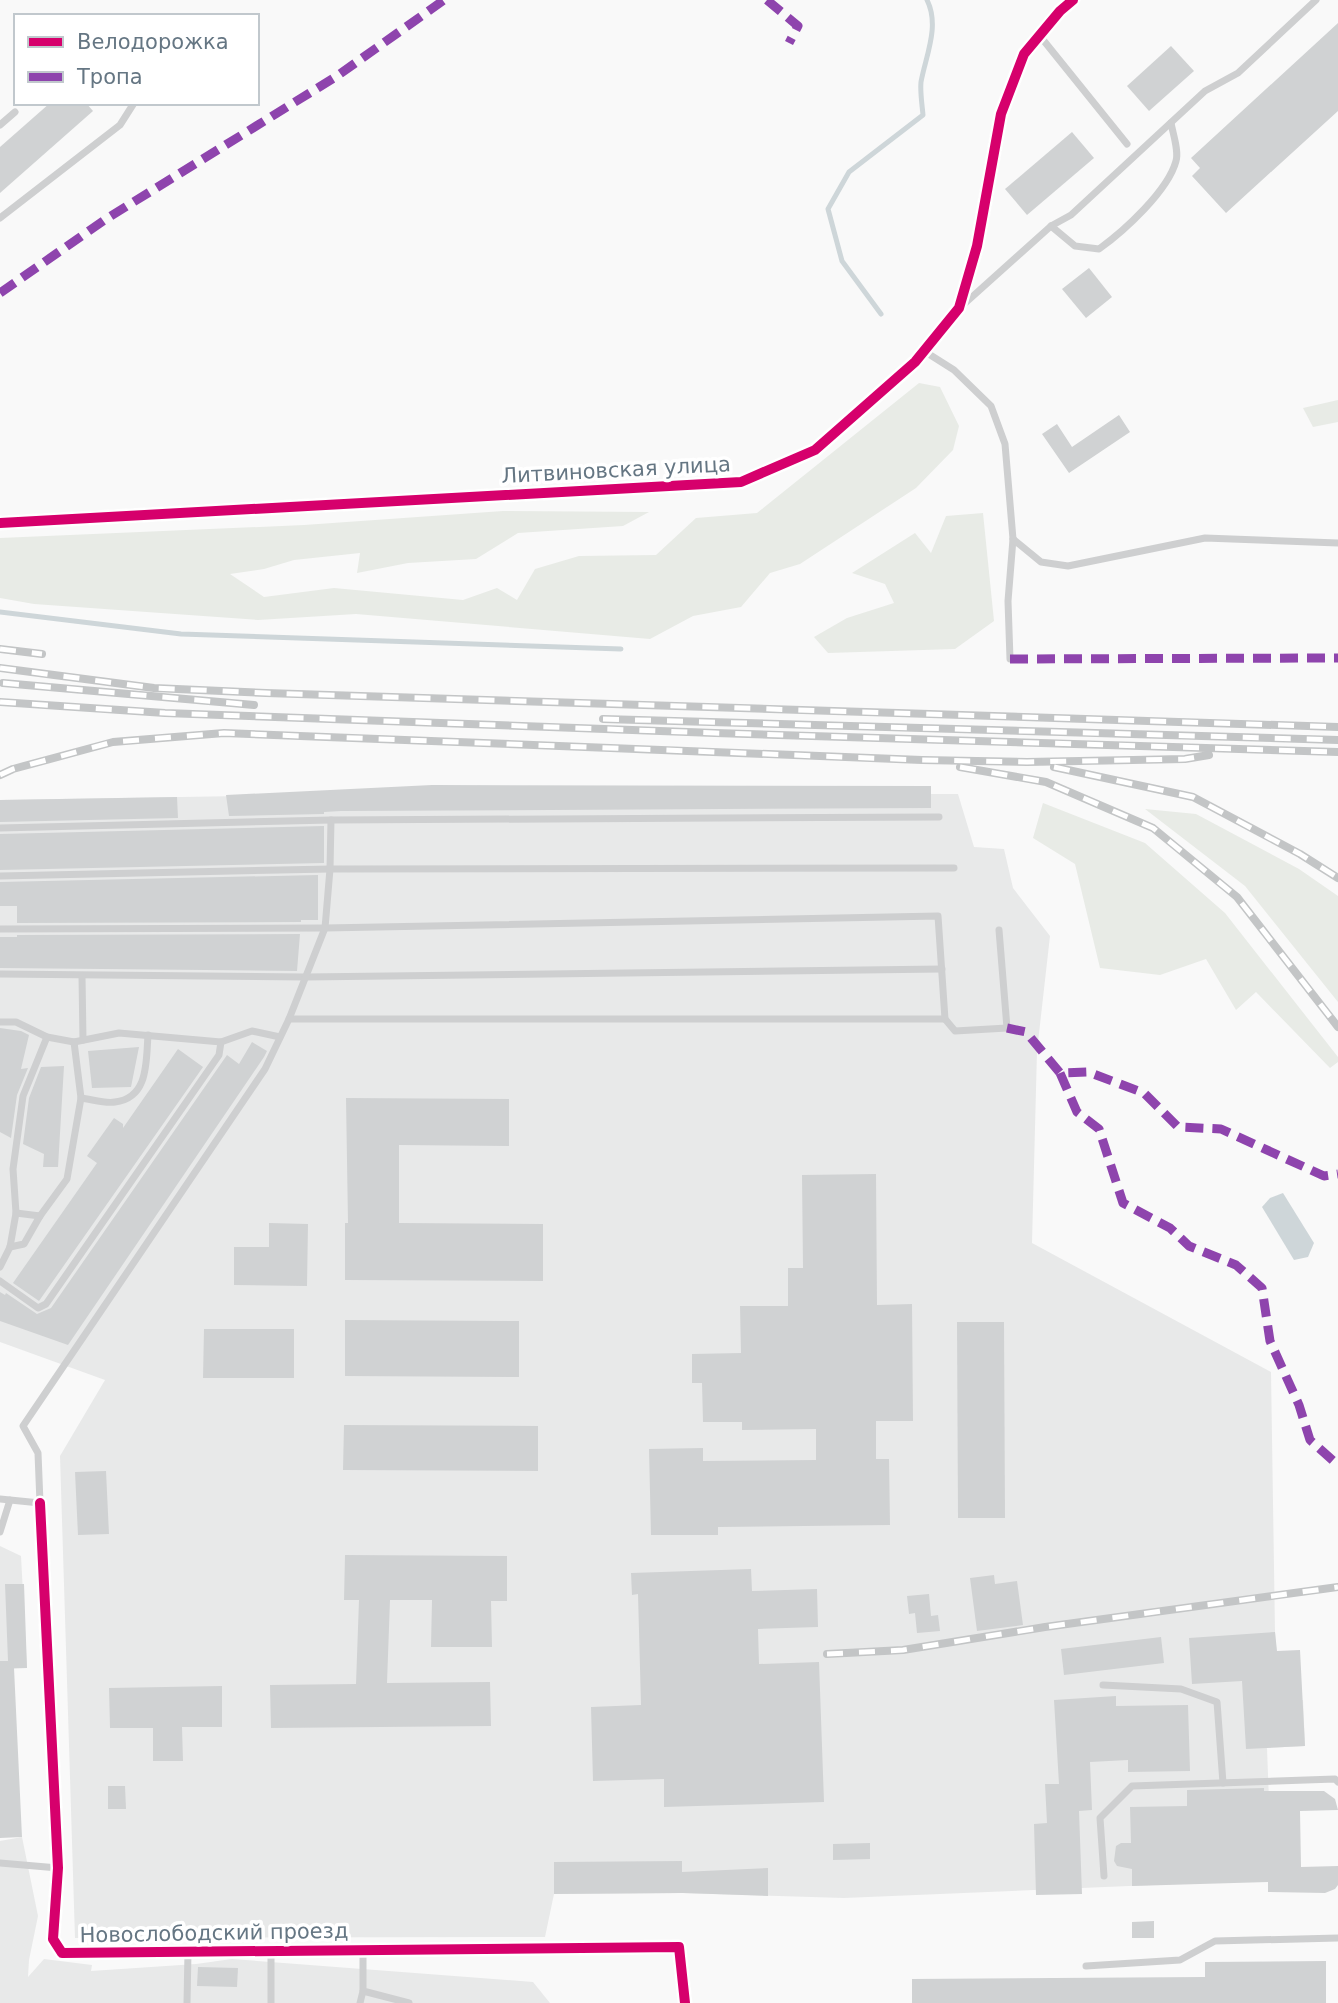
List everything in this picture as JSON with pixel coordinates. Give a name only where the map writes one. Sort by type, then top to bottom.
[{"type":"street","name":"Литвиновская улица","points":[[0,523],[741,482],[815,450],[915,362],[960,308],[977,246],[1001,114],[1024,54],[1073,0]]},
{"type":"street","name":"Новослободский проезд","points":[[40,1503],[58,1868],[53,1939],[62,1953],[679,1948],[685,2003]]},
{"type":"lane","points":[[960,308],[1051,226],[1071,215],[1205,91],[1237,73],[1316,0]]},
{"type":"lane","points":[[1040,36],[1127,144]]},
{"type":"lane","points":[[0,218],[120,125],[133,105]]},
{"type":"lane","points":[[0,125],[15,112]]},
{"type":"lane","points":[[1051,226],[1075,246],[1099,248],[1121,233],[1167,181],[1177,159],[1171,123]]},
{"type":"lane","points":[[924,351],[954,370],[991,406],[1005,444],[1013,539],[1008,601],[1010,659]]},
{"type":"lane","points":[[1013,539],[1041,562],[1068,566],[1205,538],[1338,543]]},
{"type":"lane","points":[[0,828],[331,820],[939,817]]},
{"type":"lane","points":[[0,1499],[40,1503],[38,1453],[23,1426],[265,1069],[289,1019],[325,928],[331,820]]},
{"type":"lane","points":[[0,876],[330,869],[954,867]]},
{"type":"lane","points":[[0,929],[325,928],[938,916],[945,1019],[955,1031],[1007,1028],[999,930]]},
{"type":"lane","points":[[0,974],[306,977],[942,969]]},
{"type":"lane","points":[[10,1247],[24,1244],[40,1216],[67,1179],[81,1098],[78,1041],[82,976]]},
{"type":"lane","points":[[289,1019],[945,1019]]},
{"type":"lane","points":[[0,1022],[16,1022],[47,1037],[78,1041],[120,1033],[221,1042],[251,1031],[280,1037]]},
{"type":"lane","points":[[81,1098],[115,1102],[135,1093],[146,1077],[148,1035]]},
{"type":"lane","points":[[0,1267],[10,1247],[16,1213],[13,1169],[23,1096],[47,1037]]},
{"type":"lane","points":[[0,1281],[38,1308],[46,1304],[219,1055],[221,1042]]},
{"type":"lane","points":[[16,1213],[40,1216]]},
{"type":"lane","points":[[0,1532],[10,1500]]},
{"type":"lane","points":[[1103,1685],[1181,1689],[1217,1702],[1223,1783]]},
{"type":"lane","points":[[1104,1876],[1100,1818],[1132,1786],[1335,1779],[1338,1782]]},
{"type":"lane","points":[[0,1863],[58,1868]]},
{"type":"lane","points":[[1086,1966],[1180,1959],[1214,1941],[1338,1938]]},
{"type":"lane","points":[[360,2003],[363,1991],[363,1950]]},
{"type":"lane","points":[[271,1951],[271,2003]]},
{"type":"lane","points":[[187,2003],[188,1952]]},
{"type":"lane","points":[[363,1991],[409,2003]]},
{"type":"shaded area","points":[[919,383],[940,387],[959,426],[953,450],[916,488],[800,564],[770,573],[741,607],[693,616],[650,639],[356,614],[258,620],[34,604],[0,598],[0,538],[304,525],[503,511],[649,512],[623,526],[518,533],[476,559],[408,563],[357,573],[360,553],[294,560],[264,569],[230,574],[264,597],[334,588],[463,600],[497,588],[517,600],[535,569],[579,556],[656,555],[696,518],[757,513]]},
{"type":"shaded area","points":[[1338,400],[1338,422],[1313,427],[1303,408]]},
{"type":"shaded area","points":[[983,513],[994,621],[955,649],[828,653],[814,637],[847,618],[894,603],[885,584],[852,573],[915,533],[931,553],[946,516]]},
{"type":"shaded area","points":[[432,793],[958,794],[974,847],[1004,849],[1013,888],[1050,936],[1037,1051],[1032,1243],[1271,1372],[1275,1632],[1280,1701],[1303,1700],[1305,1746],[1267,1748],[1272,1880],[844,1898],[682,1893],[554,1894],[545,1937],[75,1938],[60,1456],[105,1380],[0,1342],[0,800]]},
{"type":"shaded area","points":[[1043,803],[1145,843],[1225,913],[1338,1057],[1338,1062],[1330,1068],[1256,992],[1236,1010],[1206,959],[1160,975],[1100,968],[1075,864],[1033,838]]},
{"type":"shaded area","points":[[1145,809],[1196,814],[1299,869],[1338,896],[1338,1002],[1245,886]]},
{"type":"shaded area","points":[[1283,1193],[1314,1243],[1308,1257],[1294,1260],[1262,1207],[1270,1198]]},
{"type":"shaded area","points":[[0,1546],[21,1556],[27,1668],[14,1669],[0,1785]]},
{"type":"shaded area","points":[[22,1837],[38,1916],[28,1977],[44,1959],[92,1965],[91,1971],[232,1959],[533,1982],[550,2003],[0,2003],[0,1841]]},
{"type":"building","points":[[1338,23],[1338,111],[1226,213],[1192,176],[1200,168],[1191,158]]},
{"type":"building","points":[[1171,46],[1194,71],[1149,111],[1127,86]]},
{"type":"building","points":[[48,105],[88,105],[93,111],[0,193],[0,147]]},
{"type":"building","points":[[1072,132],[1094,158],[1027,215],[1005,189]]},
{"type":"building","points":[[1089,268],[1112,297],[1086,318],[1062,289]]},
{"type":"building","points":[[1119,415],[1130,432],[1069,473],[1042,434],[1057,424],[1072,447]]},
{"type":"building","points":[[432,785],[931,786],[931,808],[341,811],[324,814],[229,816],[226,795]]},
{"type":"building","points":[[177,797],[178,818],[0,822],[0,800]]},
{"type":"building","points":[[324,826],[324,863],[0,870],[0,834]]},
{"type":"building","points":[[318,875],[318,920],[301,922],[17,923],[17,906],[0,906],[0,882]]},
{"type":"building","points":[[300,934],[297,971],[0,968],[0,937],[17,935]]},
{"type":"building","points":[[0,1028],[29,1035],[21,1069],[28,1068],[17,1095],[11,1138],[0,1132]]},
{"type":"building","points":[[252,1042],[267,1051],[264,1057],[68,1345],[0,1321],[0,1292],[5,1295],[6,1293],[37,1314],[51,1308],[227,1055],[239,1064]]},
{"type":"building","points":[[139,1047],[131,1087],[92,1088],[88,1051]]},
{"type":"building","points":[[178,1049],[203,1067],[39,1301],[13,1283],[97,1163],[87,1156],[114,1118],[123,1124],[123,1128]]},
{"type":"building","points":[[64,1066],[58,1167],[43,1167],[44,1154],[23,1144],[29,1098],[41,1067]]},
{"type":"building","points":[[346,1098],[509,1099],[509,1146],[399,1145],[399,1223],[543,1224],[543,1281],[345,1280],[345,1223],[348,1223]]},
{"type":"building","points":[[876,1174],[877,1305],[912,1304],[913,1421],[876,1421],[876,1459],[889,1459],[890,1525],[718,1527],[718,1535],[651,1535],[649,1449],[703,1448],[703,1461],[816,1460],[816,1429],[742,1430],[742,1422],[703,1422],[702,1383],[692,1383],[692,1354],[741,1353],[740,1306],[788,1306],[788,1268],[803,1268],[802,1175]]},
{"type":"building","points":[[269,1223],[308,1224],[307,1286],[234,1285],[234,1247],[269,1247]]},
{"type":"building","points":[[345,1320],[519,1321],[519,1377],[345,1376]]},
{"type":"building","points":[[957,1322],[1004,1322],[1005,1518],[958,1518]]},
{"type":"building","points":[[204,1329],[294,1329],[294,1378],[203,1378]]},
{"type":"building","points":[[344,1425],[538,1426],[538,1471],[343,1470]]},
{"type":"building","points":[[106,1471],[109,1534],[78,1535],[75,1472]]},
{"type":"building","points":[[345,1555],[507,1556],[507,1601],[491,1601],[492,1647],[431,1647],[432,1600],[390,1600],[387,1683],[490,1682],[491,1726],[271,1728],[270,1685],[356,1684],[359,1600],[344,1600]]},
{"type":"building","points":[[751,1569],[752,1591],[817,1589],[818,1627],[758,1629],[759,1664],[819,1662],[824,1802],[664,1807],[664,1779],[593,1781],[591,1707],[641,1705],[638,1594],[632,1595],[631,1573]]},
{"type":"building","points":[[994,1575],[995,1584],[1017,1581],[1023,1625],[977,1631],[970,1578]]},
{"type":"building","points":[[5,1584],[24,1584],[27,1668],[14,1668],[22,1837],[0,1838],[0,1661],[8,1661]]},
{"type":"building","points":[[929,1594],[931,1616],[938,1615],[940,1631],[917,1633],[915,1613],[909,1614],[907,1596]]},
{"type":"building","points":[[1275,1632],[1277,1651],[1300,1650],[1305,1746],[1246,1749],[1242,1681],[1192,1684],[1189,1638]]},
{"type":"building","points":[[1161,1637],[1164,1663],[1064,1675],[1061,1649]]},
{"type":"building","points":[[222,1686],[222,1727],[182,1727],[183,1761],[153,1761],[153,1728],[110,1728],[109,1688]]},
{"type":"building","points":[[1116,1696],[1116,1706],[1188,1705],[1190,1771],[1128,1772],[1128,1760],[1090,1762],[1092,1810],[1079,1811],[1082,1894],[1036,1895],[1034,1824],[1047,1823],[1045,1784],[1059,1784],[1054,1700]]},
{"type":"building","points":[[108,1786],[125,1786],[126,1809],[108,1809]]},
{"type":"building","points":[[1264,1788],[1264,1791],[1324,1791],[1335,1799],[1338,1810],[1300,1811],[1301,1867],[1338,1866],[1338,1885],[1335,1889],[1325,1893],[1268,1892],[1268,1882],[1132,1886],[1132,1869],[1117,1866],[1114,1861],[1116,1846],[1131,1843],[1130,1807],[1187,1806],[1187,1790]]},
{"type":"building","points":[[870,1843],[870,1859],[833,1860],[833,1844]]},
{"type":"building","points":[[682,1861],[682,1872],[768,1868],[768,1896],[683,1893],[554,1894],[554,1862]]},
{"type":"building","points":[[1154,1921],[1154,1938],[1132,1938],[1132,1922]]},
{"type":"building","points":[[1326,1961],[1326,2003],[912,2003],[912,1979],[1205,1977],[1205,1962]]},
{"type":"building","points":[[198,1967],[238,1968],[237,1987],[197,1986]]},
{"type":"waterway","points":[[881,314],[842,261],[828,209],[849,172],[923,115],[921,82],[932,30],[931,10],[927,0]]},
{"type":"waterway","points":[[0,612],[181,634],[621,649]]},
{"type":"railway","points":[[0,649],[42,654]]},
{"type":"railway","points":[[0,668],[154,688],[266,693],[1338,727]]},
{"type":"railway","points":[[3,683],[254,705]]},
{"type":"railway","points":[[0,702],[165,713],[1338,752]]},
{"type":"railway","points":[[603,719],[1338,740]]},
{"type":"railway","points":[[0,775],[13,769],[113,742],[224,733],[922,760],[1027,762],[1185,759],[1209,755]]},
{"type":"railway","points":[[960,767],[1046,782],[1153,828],[1237,897],[1338,1027]]},
{"type":"railway","points":[[1054,767],[1193,797],[1300,854],[1338,878]]},
{"type":"railway","points":[[827,1654],[903,1650],[1045,1627],[1338,1587]]},
{"type":"marked path","points":[[0,293],[106,219],[337,76],[444,0]]},
{"type":"marked path","points":[[767,0],[798,26],[789,43]]},
{"type":"marked path","points":[[1010,659],[1338,658]]},
{"type":"marked path","points":[[1007,1028],[1026,1032],[1060,1073],[1088,1072],[1144,1093],[1178,1127],[1221,1129],[1324,1176],[1338,1174]]},
{"type":"marked path","points":[[1060,1073],[1077,1112],[1099,1129],[1123,1203],[1170,1228],[1189,1246],[1236,1265],[1262,1288],[1270,1341],[1299,1405],[1310,1440],[1338,1465]]},
{"type":"cycle path","points":[[0,523],[741,482],[815,450],[915,362],[959,308],[977,246],[1001,114],[1024,54],[1060,11],[1073,0]]},
{"type":"cycle path","points":[[40,1503],[58,1868],[53,1939],[62,1953],[679,1947],[685,2003]]}]
